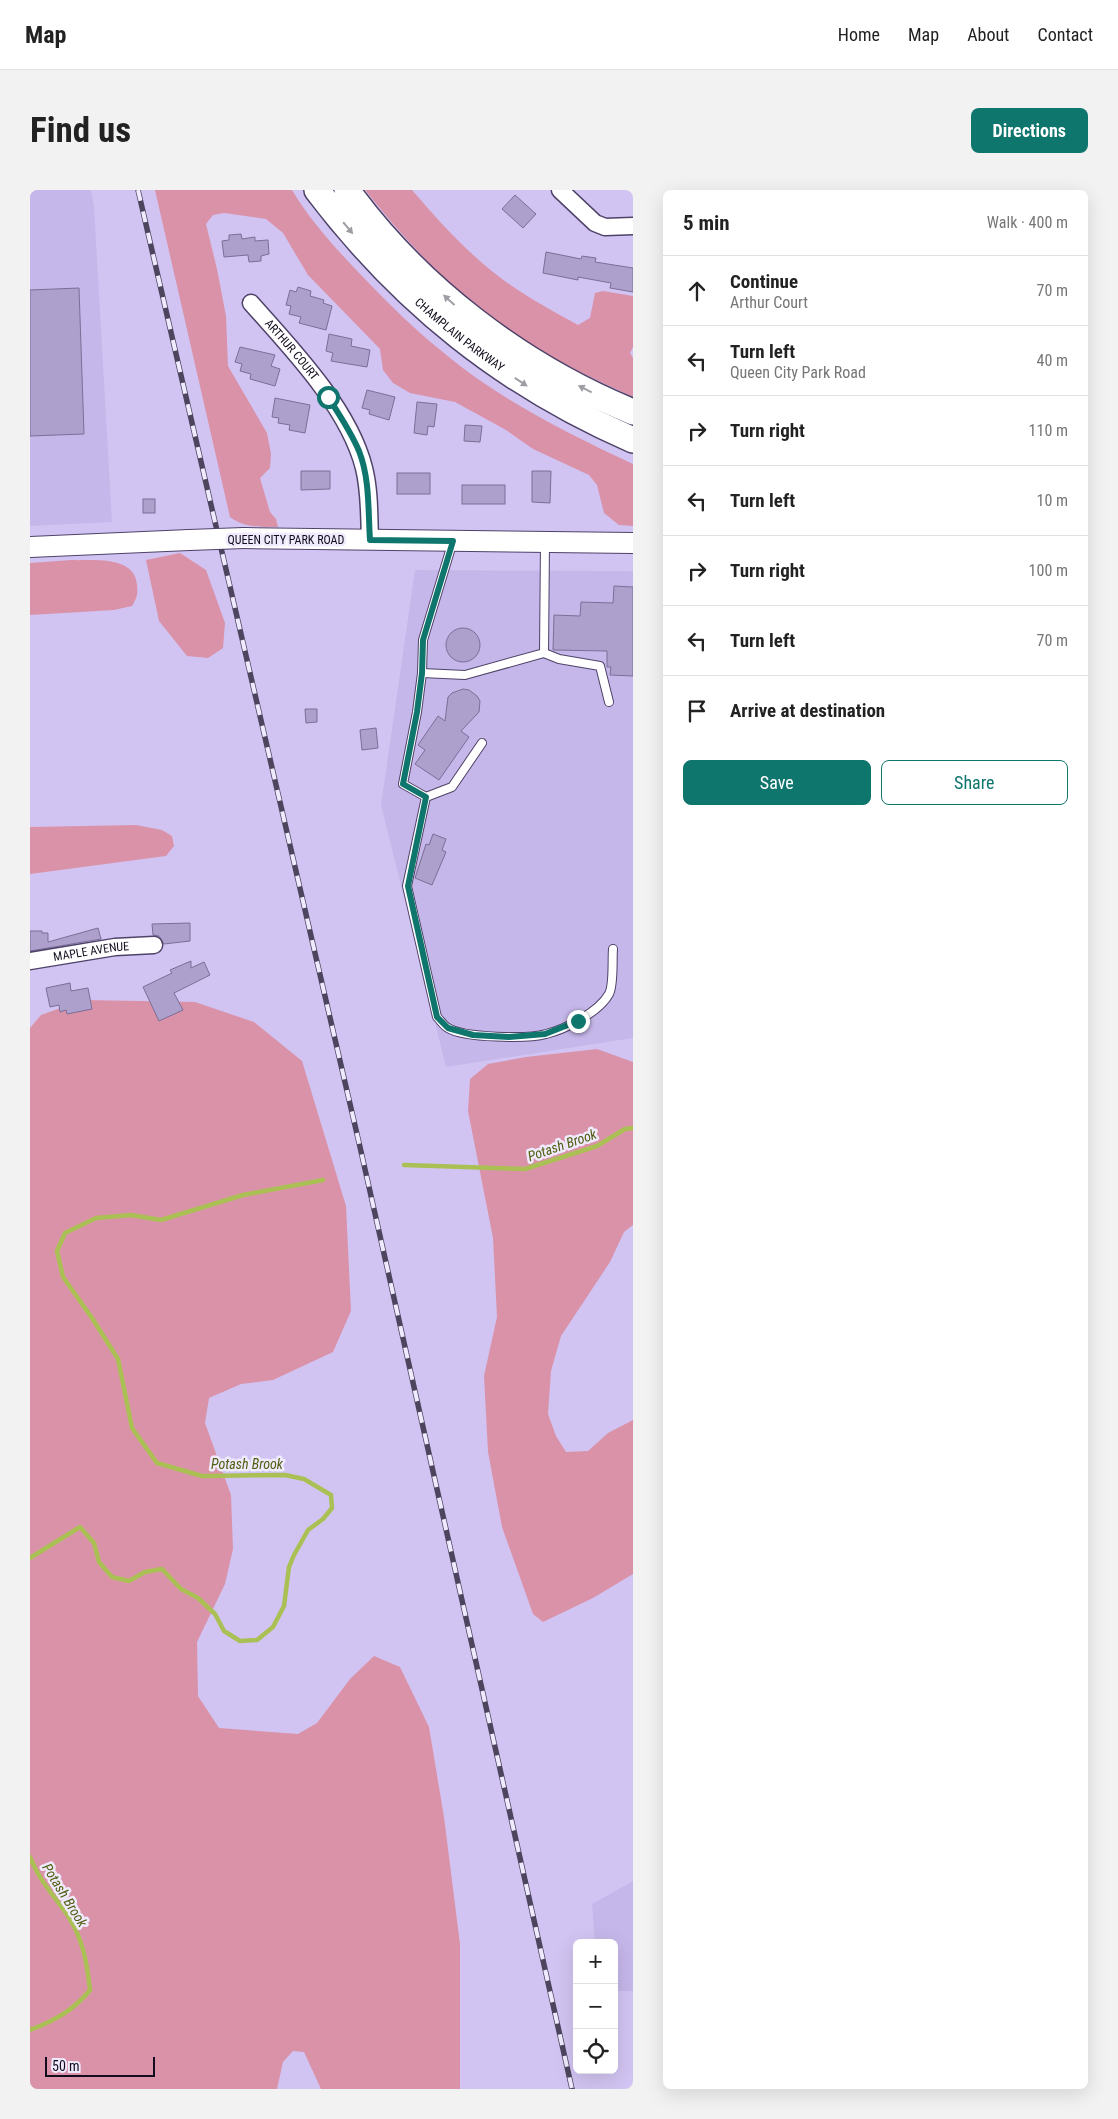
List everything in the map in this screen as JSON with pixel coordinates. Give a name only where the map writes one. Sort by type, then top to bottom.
[{"type":"main road","name":"CHAMPLAIN PARKWAY","points":[[317,190],[379,264],[420,304],[464,341],[537,392],[633,440]]},
{"type":"main road","name":"CHAMPLAIN PARKWAY","points":[[347,190],[371,222],[395,248],[436,288],[479,324],[533,361],[633,412]]},
{"type":"street","points":[[560,190],[595,223],[605,227],[633,226]]},
{"type":"street","name":"ARTHUR COURT","points":[[251,303],[315,376],[359,451],[367,486],[370,540]]},
{"type":"street","name":"QUEEN CITY PARK ROAD","points":[[30,547],[244,538],[633,543]]},
{"type":"street","name":"MAPLE AVENUE","points":[[30,960],[115,947],[154,945]]},
{"type":"lane","points":[[426,797],[403,784],[422,673],[423,640],[453,541]]},
{"type":"lane","points":[[544,654],[545,542]]},
{"type":"lane","points":[[422,673],[465,675],[544,654],[559,659],[600,666],[609,702]]},
{"type":"lane","points":[[426,797],[452,787],[482,743]]},
{"type":"lane","points":[[426,797],[408,886],[437,1017],[448,1028],[473,1035],[509,1037],[545,1034],[578,1021],[601,1006],[610,992],[613,949]]},
{"type":"shaded area","points":[[30,190],[91,190],[94,206],[112,522],[30,526]]},
{"type":"shaded area","points":[[155,190],[292,190],[316,225],[373,288],[402,317],[465,370],[511,401],[559,428],[633,464],[633,526],[619,525],[604,513],[597,485],[589,475],[533,449],[506,430],[455,402],[410,393],[393,383],[383,370],[380,349],[308,275],[283,233],[266,219],[224,213],[213,215],[206,224],[226,316],[228,366],[267,433],[271,454],[270,468],[260,478],[270,512],[276,519],[278,527],[247,525],[230,517]]},
{"type":"shaded area","points":[[365,190],[412,190],[451,233],[493,272],[524,294],[578,325],[590,318],[595,293],[603,291],[633,296],[633,347],[630,353],[633,358],[633,397],[551,357],[502,326],[439,273],[401,233]]},
{"type":"shaded area","points":[[180,553],[206,570],[225,623],[223,648],[208,658],[187,656],[159,621],[146,560]]},
{"type":"shaded area","points":[[101,560],[121,564],[129,569],[134,575],[137,585],[137,596],[132,606],[114,610],[30,615],[30,563]]},
{"type":"shaded area","points":[[415,570],[633,571],[633,1038],[446,1067],[381,805]]},
{"type":"shaded area","points":[[136,825],[162,830],[172,836],[174,846],[166,856],[30,874],[30,827]]},
{"type":"shaded area","points":[[83,1000],[195,1002],[254,1022],[302,1061],[346,1206],[351,1311],[333,1352],[273,1380],[241,1384],[209,1398],[205,1423],[231,1495],[233,1549],[225,1584],[197,1642],[198,1696],[219,1728],[298,1734],[317,1723],[350,1679],[374,1656],[400,1667],[429,1727],[444,1817],[460,1944],[460,2089],[321,2089],[304,2052],[293,2051],[283,2062],[277,2089],[30,2089],[30,1028],[41,1015]]},
{"type":"shaded area","points":[[597,1049],[633,1062],[633,1225],[624,1232],[610,1262],[561,1336],[551,1371],[548,1414],[556,1436],[566,1452],[588,1451],[608,1433],[633,1420],[633,1574],[593,1598],[543,1622],[533,1614],[502,1527],[488,1452],[484,1376],[497,1317],[493,1238],[468,1111],[470,1079],[488,1064],[526,1057]]},
{"type":"shaded area","points":[[633,1881],[633,1991],[618,1991],[618,1939],[595,1939],[592,1904]]},
{"type":"building","points":[[515,195],[536,214],[523,228],[502,209]]},
{"type":"building","points":[[241,234],[242,239],[255,237],[255,241],[268,240],[269,254],[261,256],[261,261],[249,262],[248,255],[224,257],[222,241],[229,240],[229,235]]},
{"type":"building","points":[[546,252],[581,259],[582,256],[596,258],[595,262],[633,268],[633,292],[610,288],[611,283],[578,277],[578,280],[543,273]]},
{"type":"building","points":[[298,287],[311,291],[310,296],[324,300],[323,303],[332,306],[326,330],[299,323],[301,317],[289,314],[291,306],[286,305],[290,290],[296,292]]},
{"type":"building","points":[[79,288],[84,434],[30,436],[30,290]]},
{"type":"building","points":[[329,334],[352,339],[351,346],[370,350],[367,367],[331,361],[333,353],[326,351]]},
{"type":"building","points":[[240,347],[275,355],[271,366],[280,369],[275,386],[250,379],[251,374],[240,371],[242,364],[235,362]]},
{"type":"building","points":[[367,390],[395,397],[389,420],[369,414],[370,410],[362,408]]},
{"type":"building","points":[[275,398],[310,405],[305,433],[289,430],[290,425],[278,423],[279,418],[272,417]]},
{"type":"building","points":[[417,402],[437,404],[434,427],[428,426],[427,435],[414,433]]},
{"type":"building","points":[[465,425],[482,426],[480,442],[464,441]]},
{"type":"building","points":[[301,471],[330,471],[330,489],[301,490]]},
{"type":"building","points":[[532,471],[551,471],[550,503],[532,502]]},
{"type":"building","points":[[397,473],[430,473],[430,494],[397,494]]},
{"type":"building","points":[[462,485],[505,485],[505,504],[462,504]]},
{"type":"building","points":[[143,499],[155,499],[155,513],[143,513]]},
{"type":"building","points":[[614,586],[633,587],[633,676],[610,675],[611,667],[607,667],[607,651],[553,650],[554,615],[580,616],[581,602],[613,603]]},
{"type":"building","points":[[463,628],[470,629],[475,633],[479,638],[479,652],[475,657],[470,661],[463,662],[456,661],[451,657],[447,652],[446,645],[447,638],[451,633],[456,629]]},
{"type":"building","points":[[463,689],[469,690],[477,696],[480,701],[479,712],[461,731],[469,737],[439,780],[415,764],[425,750],[418,745],[438,716],[445,721],[448,697],[452,693]]},
{"type":"building","points":[[305,709],[317,709],[317,722],[306,723]]},
{"type":"building","points":[[376,728],[378,748],[362,750],[360,730]]},
{"type":"building","points":[[433,834],[446,839],[442,850],[446,852],[432,885],[415,878],[426,844],[429,845]]},
{"type":"building","points":[[190,923],[190,941],[164,944],[159,936],[153,935],[152,924]]},
{"type":"building","points":[[98,928],[101,939],[30,951],[30,931],[48,933],[48,942]]},
{"type":"building","points":[[191,961],[191,968],[204,962],[210,975],[174,993],[183,1010],[159,1021],[143,987],[172,973],[170,970]]},
{"type":"building","points":[[70,983],[71,991],[88,988],[92,1009],[67,1014],[66,1010],[60,1012],[59,1005],[50,1007],[46,988]]},
{"type":"waterway","name":"Potash Brook","points":[[404,1165],[525,1169],[597,1146],[625,1129],[633,1128]]},
{"type":"waterway","name":"Potash Brook","points":[[30,1558],[80,1527],[94,1543],[99,1562],[112,1577],[129,1581],[145,1572],[162,1569],[181,1589],[198,1598],[215,1614],[224,1631],[240,1641],[257,1640],[273,1627],[284,1606],[289,1567],[294,1555],[308,1530],[323,1519],[332,1508],[331,1495],[304,1479],[285,1475],[202,1476],[157,1463],[132,1428],[118,1359],[63,1277],[57,1251],[65,1233],[96,1218],[131,1215],[161,1220],[243,1195],[323,1180]]},
{"type":"waterway","name":"Potash Brook","points":[[30,1857],[42,1881],[68,1916],[77,1933],[86,1961],[90,1990],[63,2014],[30,2030]]},
{"type":"railway","points":[[138,190],[360,1147],[572,2089]]},
{"type":"route","points":[[328,397],[359,451],[364,468],[370,540],[453,541],[423,640],[422,673],[417,712],[403,784],[426,797],[408,886],[437,1017],[448,1028],[473,1035],[509,1037],[545,1034],[578,1021]]}]
